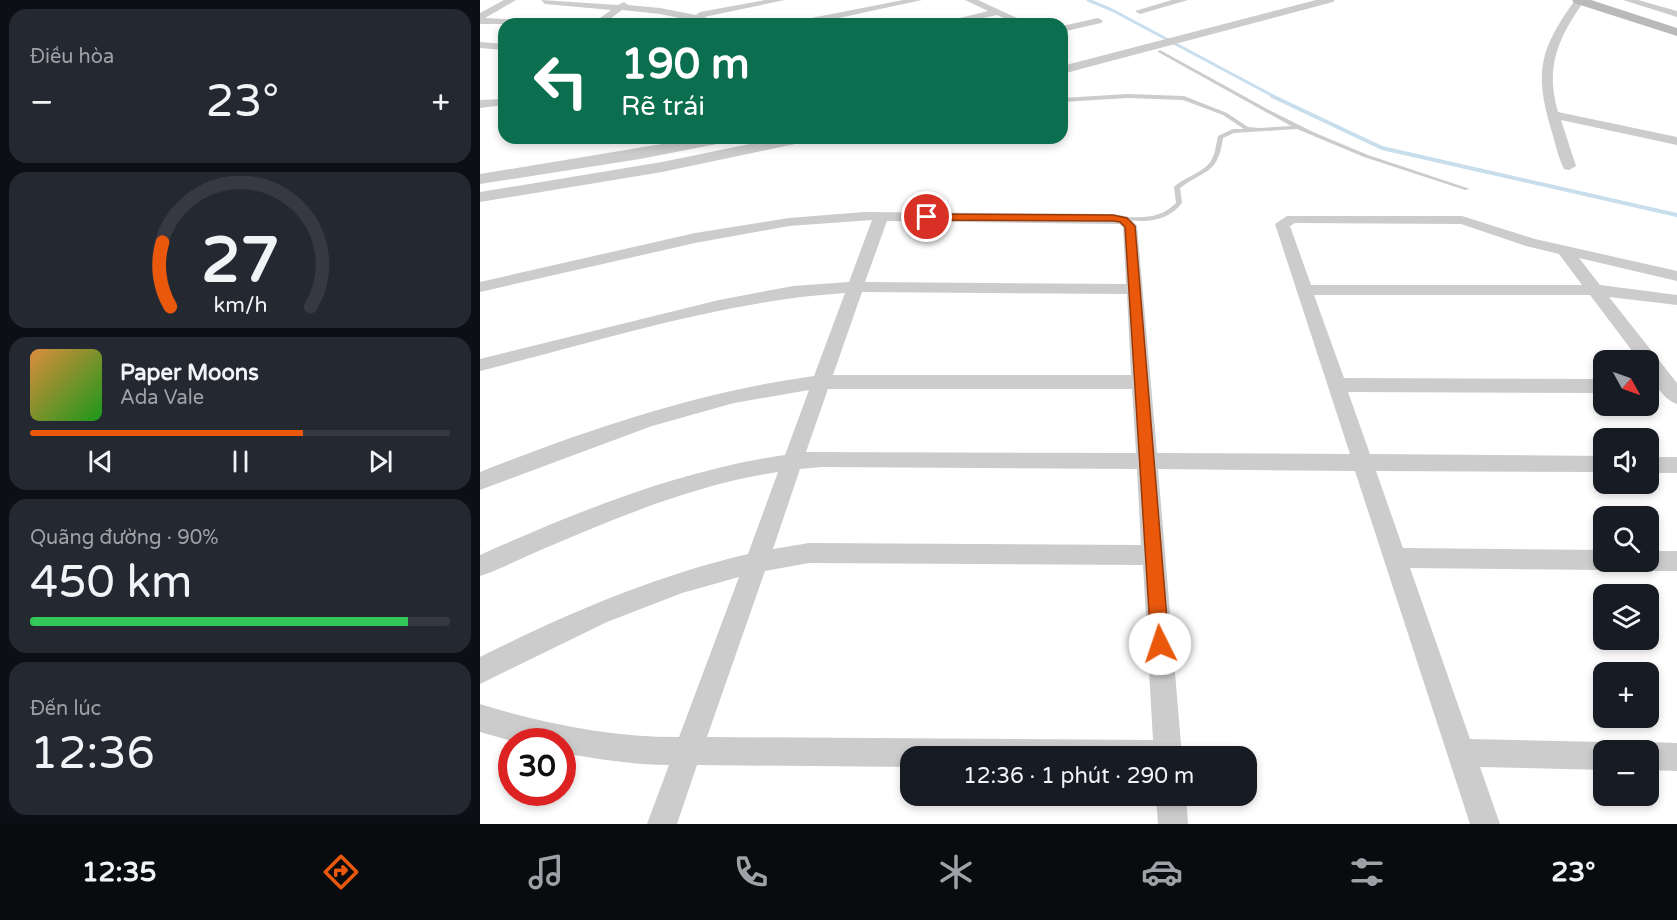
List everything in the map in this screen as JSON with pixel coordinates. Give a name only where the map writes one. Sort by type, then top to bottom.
[{"type":"main road","points":[[1579,0],[1677,32]]},
{"type":"street","points":[[480,7],[494,0]]},
{"type":"street","points":[[480,19],[511,0]]},
{"type":"street","points":[[605,18],[630,0]]},
{"type":"street","points":[[690,16],[774,0]]},
{"type":"street","points":[[826,18],[917,0]]},
{"type":"street","points":[[970,0],[1012,18]]},
{"type":"street","points":[[1128,39],[1283,0]]},
{"type":"street","points":[[1068,68],[1329,0]]},
{"type":"street","points":[[1569,166],[1554,115],[1546,76],[1559,30],[1579,0]]},
{"type":"street","points":[[1628,0],[1677,14]]},
{"type":"street","points":[[552,1],[621,7],[698,18]]},
{"type":"street","points":[[1140,11],[1178,1]]},
{"type":"street","points":[[969,18],[998,12]]},
{"type":"street","points":[[480,19],[498,20]]},
{"type":"street","points":[[1068,28],[1098,21]]},
{"type":"street","points":[[482,47],[498,47]]},
{"type":"street","points":[[483,104],[498,95]]},
{"type":"street","points":[[483,104],[498,103]]},
{"type":"street","points":[[1554,115],[1677,141]]},
{"type":"street","points":[[480,179],[689,144]]},
{"type":"street","points":[[480,197],[671,165],[771,144]]},
{"type":"street","points":[[480,287],[761,225],[814,219],[881,216],[1113,218],[1124,220],[1130,226],[1167,746]]},
{"type":"street","points":[[662,824],[881,216]]},
{"type":"street","points":[[1485,824],[1282,226],[1290,219],[1462,220],[1531,243],[1677,276]]},
{"type":"street","points":[[1564,250],[1674,390]]},
{"type":"street","points":[[480,365],[719,304],[793,291],[855,287],[1134,289]]},
{"type":"street","points":[[1304,290],[1595,290],[1677,300]]},
{"type":"street","points":[[480,481],[553,453],[676,412],[751,392],[821,382],[1141,382]]},
{"type":"street","points":[[1336,385],[1593,386]]},
{"type":"street","points":[[1659,388],[1674,390]]},
{"type":"street","points":[[480,566],[549,536],[651,497],[751,468],[792,461],[1593,465]]},
{"type":"street","points":[[1659,465],[1677,465]]},
{"type":"street","points":[[480,670],[543,639],[611,610],[671,587],[756,563],[809,554],[1153,555]]},
{"type":"street","points":[[1395,558],[1593,560]]},
{"type":"street","points":[[1659,561],[1677,561]]},
{"type":"street","points":[[480,718],[522,731],[581,744],[646,751],[900,753]]},
{"type":"street","points":[[1461,753],[1593,756]]},
{"type":"street","points":[[1659,756],[1677,757]]},
{"type":"street","points":[[1172,806],[1173,824]]},
{"type":"lane","points":[[1160,51],[1299,127],[1390,165],[1467,189]]},
{"type":"lane","points":[[1068,100],[1128,96],[1184,98],[1225,114],[1246,128],[1259,130]]},
{"type":"lane","points":[[1131,219],[1160,218],[1175,209],[1179,203],[1177,187],[1211,166],[1217,158],[1220,137],[1224,134],[1299,127]]},
{"type":"waterway","points":[[1088,0],[1112,10],[1275,97]]},
{"type":"waterway","points":[[1272,96],[1382,148],[1677,215]]},
{"type":"route","points":[[927,217],[1118,218],[1130,226],[1160,644]]}]
